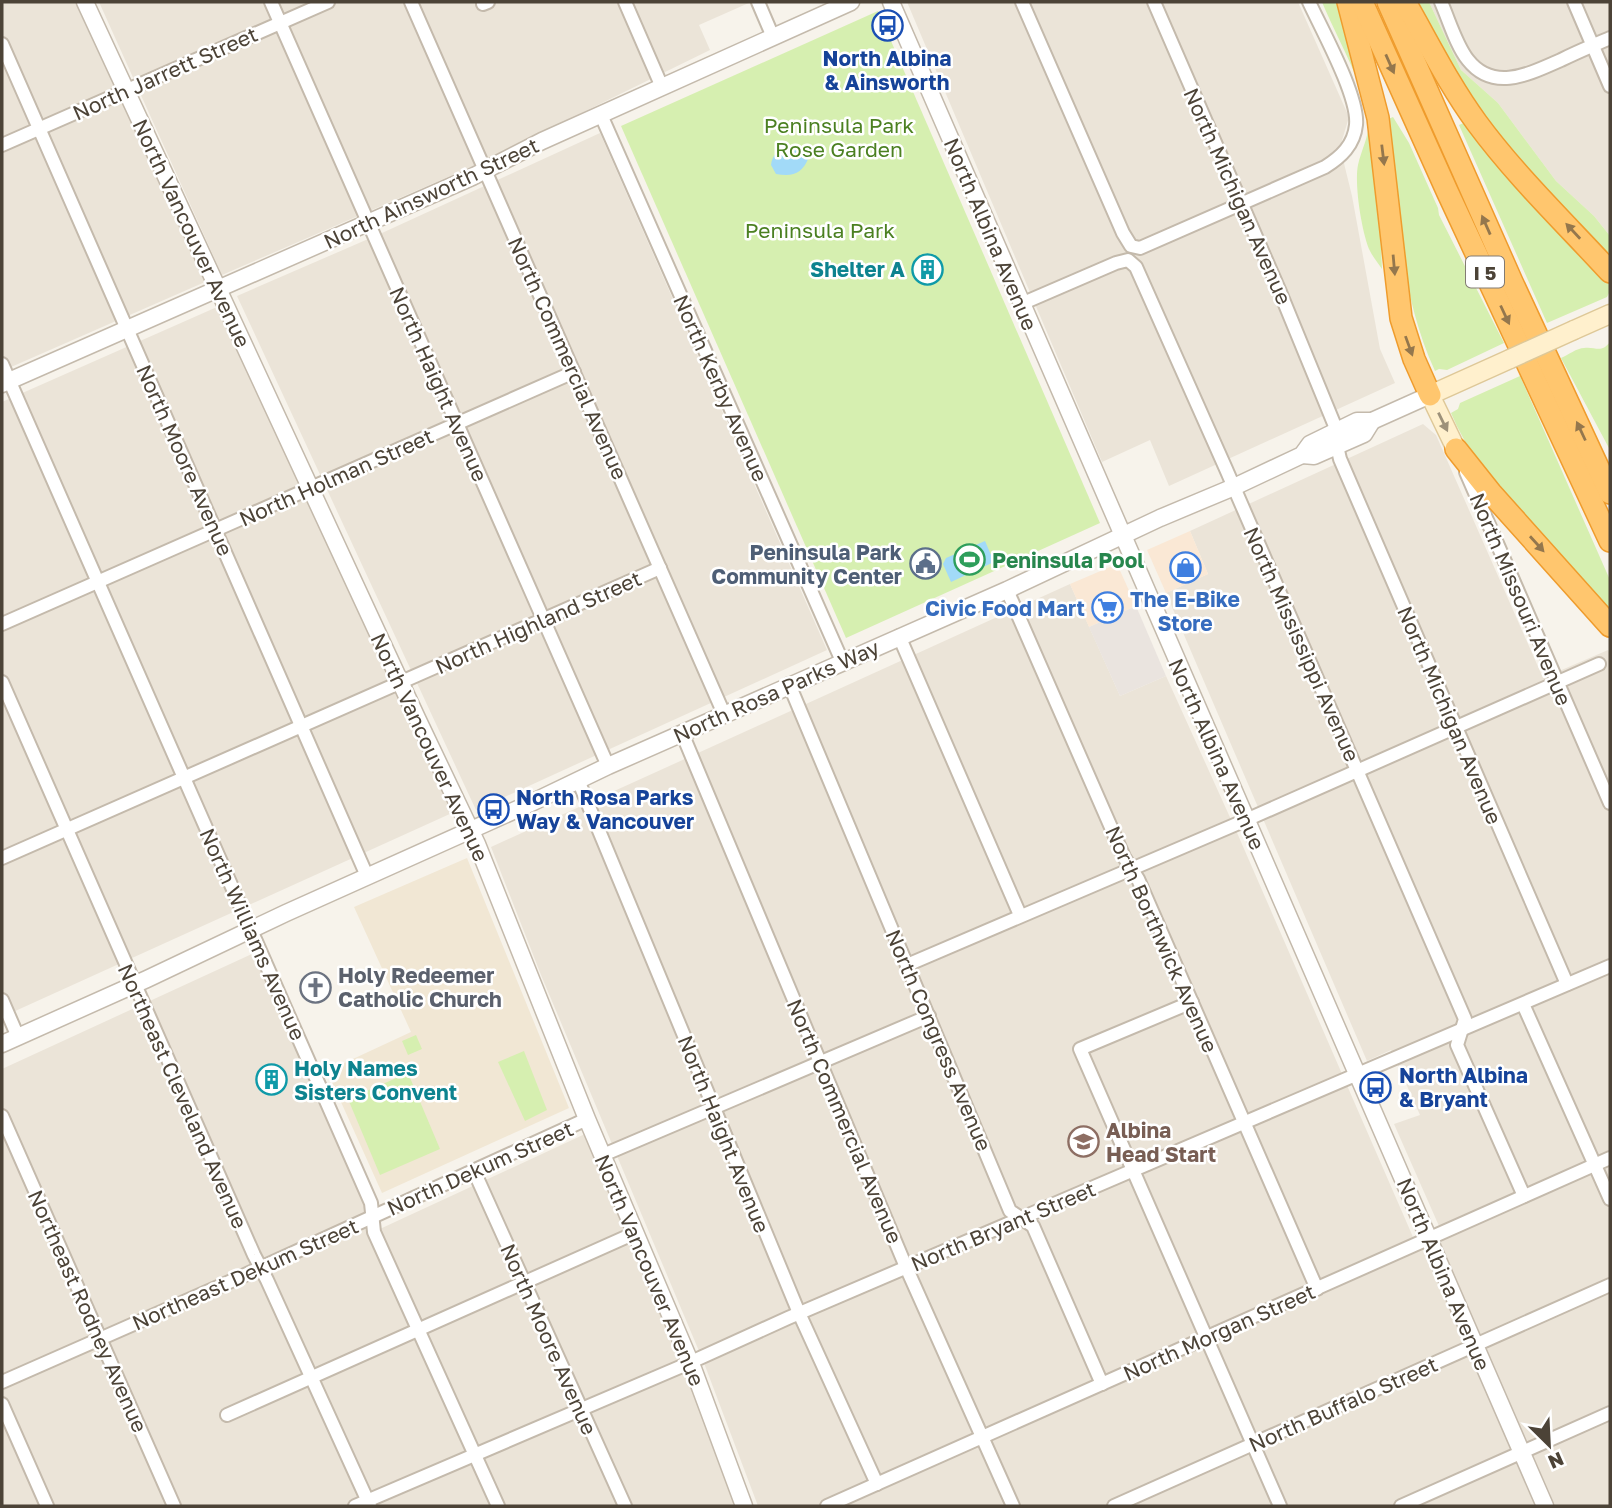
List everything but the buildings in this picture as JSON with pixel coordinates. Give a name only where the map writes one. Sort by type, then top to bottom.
[{"type":"highway","points":[[1348,2],[1378,118],[1401,318],[1414,359],[1430,395]]},
{"type":"highway","name":"I 5","points":[[1362,2],[1610,541]]},
{"type":"highway","name":"I 5","points":[[1388,2],[1512,282],[1610,493]]},
{"type":"highway","points":[[1405,2],[1477,123],[1610,272]]},
{"type":"highway","points":[[1456,449],[1491,493],[1610,626]]},
{"type":"main road","name":"North Rosa Parks Way","points":[[1430,395],[1610,314]]},
{"type":"main road","name":"North Missouri Avenue","points":[[1430,395],[1456,449]]},
{"type":"street","name":"North Vancouver Avenue","points":[[85,2],[471,830],[587,1119],[690,1362],[744,1506]]},
{"type":"street","name":"North Haight Avenue","points":[[271,2],[608,766]]},
{"type":"street","name":"North Jarrett Street","points":[[2,145],[328,2]]},
{"type":"street","name":"North Commercial Avenue","points":[[411,2],[724,714]]},
{"type":"street","points":[[625,2],[662,87]]},
{"type":"street","points":[[758,2],[773,37]]},
{"type":"street","name":"North Ainsworth Street","points":[[5,382],[368,223],[851,2]]},
{"type":"street","name":"North Albina Avenue","points":[[891,2],[1545,1506]]},
{"type":"street","points":[[1022,2],[1123,233],[1136,248],[1148,247],[1242,204],[1337,160],[1345,152],[1354,133],[1355,112],[1309,2]]},
{"type":"street","name":"North Michigan Avenue","points":[[1153,2],[1324,394],[1337,438],[1340,459],[1567,984]]},
{"type":"street","points":[[1441,2],[1468,61],[1492,77],[1515,79],[1610,38]]},
{"type":"street","points":[[1574,2],[1610,86]]},
{"type":"street","name":"North Moore Avenue","points":[[2,44],[367,876]]},
{"type":"street","name":"North Kerby Avenue","points":[[601,115],[842,662]]},
{"type":"street","name":"North Mississippi Avenue","points":[[1021,304],[1125,260],[1130,261],[1144,282],[1465,1019],[1457,1045],[1524,1196]]},
{"type":"street","name":"North Williams Avenue","points":[[2,363],[5,382],[98,582],[371,1203],[374,1233],[498,1506]]},
{"type":"street","name":"North Holman Street","points":[[2,624],[574,372]]},
{"type":"street","name":"North Rosa Parks Way","points":[[2,1044],[789,684],[1007,590],[1302,455],[1314,456],[1337,438],[1364,434],[1372,421],[1430,395]]},
{"type":"street","name":"North Missouri Avenue","points":[[1456,449],[1610,803]]},
{"type":"street","name":"North Highland Street","points":[[2,858],[660,568]]},
{"type":"street","name":"North Borthwick Avenue","points":[[1007,590],[1124,857],[1138,879],[1317,1289]]},
{"type":"street","points":[[899,636],[1020,915]]},
{"type":"street","points":[[907,965],[1246,820],[1599,664]]},
{"type":"street","name":"Northeast Cleveland Avenue","points":[[2,682],[311,1378],[364,1505]]},
{"type":"street","name":"North Congress Avenue","points":[[789,684],[1010,1211],[1033,1226],[1102,1384]]},
{"type":"street","name":"North Commercial Avenue","points":[[682,733],[906,1267],[1013,1506]]},
{"type":"street","name":"North Haight Avenue","points":[[578,780],[799,1313],[877,1484]]},
{"type":"street","name":"North Bryant Street","points":[[364,1505],[799,1313],[1610,966]]},
{"type":"street","points":[[2,1000],[18,1037]]},
{"type":"street","points":[[1192,1002],[1080,1049],[1280,1506]]},
{"type":"street","points":[[1523,1003],[1610,1199]]},
{"type":"street","name":"North Dekum Street","points":[[603,1155],[929,1016]]},
{"type":"street","name":"Northeast Rodney Avenue","points":[[2,1116],[174,1506]]},
{"type":"street","name":"North Dekum Street","points":[[373,1217],[587,1119]]},
{"type":"street","name":"North Morgan Street","points":[[827,1506],[1610,1158]]},
{"type":"street","name":"North Moore Avenue","points":[[474,1171],[625,1506]]},
{"type":"street","name":"Northeast Dekum Street","points":[[2,1382],[373,1217]]},
{"type":"street","points":[[227,1415],[635,1233]]},
{"type":"street","name":"North Buffalo Street","points":[[1114,1506],[1610,1286]]},
{"type":"street","points":[[2,1404],[47,1506]]},
{"type":"street","points":[[1401,1506],[1610,1413]]},
{"type":"shaded area","points":[[2,2],[75,2],[205,282],[2,371]]},
{"type":"shaded area","points":[[99,2],[751,2],[699,25],[710,50],[471,167],[222,275]]},
{"type":"shaded area","points":[[907,2],[1298,2],[1349,117],[1340,147],[1352,196],[1380,349],[1395,383],[1169,486],[1150,440],[1102,462]]},
{"type":"shaded area","points":[[1429,2],[1610,2],[1610,236],[1594,216],[1556,181],[1498,103],[1461,70]]},
{"type":"shaded area","points":[[600,133],[827,650],[476,810],[237,296]]},
{"type":"shaded area","points":[[217,307],[452,813],[2,1017],[2,402]]},
{"type":"shaded area","points":[[1423,424],[1436,435],[1543,678],[1608,650],[1610,654],[1610,1506],[758,1506],[704,1363],[541,975],[491,847],[1070,584],[1120,696],[1166,676],[1413,1237],[1439,1226],[1394,1124],[1420,1115],[1391,1050],[1367,1061],[1166,593],[1208,574],[1190,531]]},
{"type":"shaded area","points":[[1190,531],[1208,574],[1166,593],[1147,550]]},
{"type":"shaded area","points":[[1117,564],[1136,606],[1089,627],[1070,584]]},
{"type":"shaded area","points":[[1136,606],[1166,676],[1120,696],[1089,627]]},
{"type":"shaded area","points":[[467,858],[569,1108],[382,1193],[327,1071],[411,1032],[354,907]]},
{"type":"shaded area","points":[[254,953],[365,1202],[369,1234],[585,1134],[689,1378],[735,1506],[2,1506],[2,1069]]},
{"type":"green space","points":[[1322,2],[1337,2],[1365,81],[1379,205],[1382,269],[1367,243],[1358,196],[1357,173],[1368,133],[1368,112],[1354,71]]},
{"type":"green space","points":[[1414,2],[1429,2],[1461,70],[1498,103],[1556,181],[1594,216],[1610,236],[1610,264],[1476,110]]},
{"type":"green space","name":"Peninsula Park","points":[[878,11],[1100,523],[846,638],[621,126]]},
{"type":"green space","points":[[1393,117],[1409,143],[1439,215],[1504,343],[1447,370],[1435,371],[1423,341],[1407,279],[1386,120]]},
{"type":"green space","points":[[1466,122],[1507,175],[1609,283],[1610,291],[1607,297],[1547,323],[1459,125]]},
{"type":"green space","points":[[1610,342],[1610,450],[1561,358],[1581,348],[1604,348]]},
{"type":"green space","points":[[1520,376],[1610,580],[1610,612],[1501,493],[1481,467],[1451,413],[1458,409],[1460,403]]},
{"type":"green space","points":[[416,1035],[422,1049],[408,1055],[402,1041]]},
{"type":"green space","points":[[524,1051],[547,1110],[525,1121],[498,1062]]},
{"type":"green space","points":[[408,1073],[440,1149],[380,1175],[348,1099]]},
{"type":"water","points":[[790,145],[804,149],[809,157],[800,171],[787,175],[776,174],[771,165],[773,158]]},
{"type":"water","name":"Peninsula Pool","points":[[985,541],[994,562],[951,582],[943,564],[946,558]]},
{"type":"place","name":"North Albina & Ainsworth","points":[[887,26]]},
{"type":"place","name":"Shelter A","points":[[928,269]]},
{"type":"place","name":"Peninsula Pool","points":[[969,560]]},
{"type":"place","name":"Peninsula Park Community Center","points":[[925,564]]},
{"type":"place","name":"The E-Bike Store","points":[[1185,567]]},
{"type":"place","name":"Civic Food Mart","points":[[1108,608]]},
{"type":"place","name":"North Rosa Parks Way & Vancouver","points":[[493,809]]},
{"type":"place","name":"Holy Redeemer Catholic Church","points":[[315,987]]},
{"type":"place","name":"Holy Names Sisters Convent","points":[[271,1080]]},
{"type":"place","name":"North Albina & Bryant","points":[[1376,1087]]},
{"type":"place","name":"Albina Head Start","points":[[1083,1142]]},
{"type":"park label","name":"Peninsula Park Rose Garden","points":[[839,137]]}]
